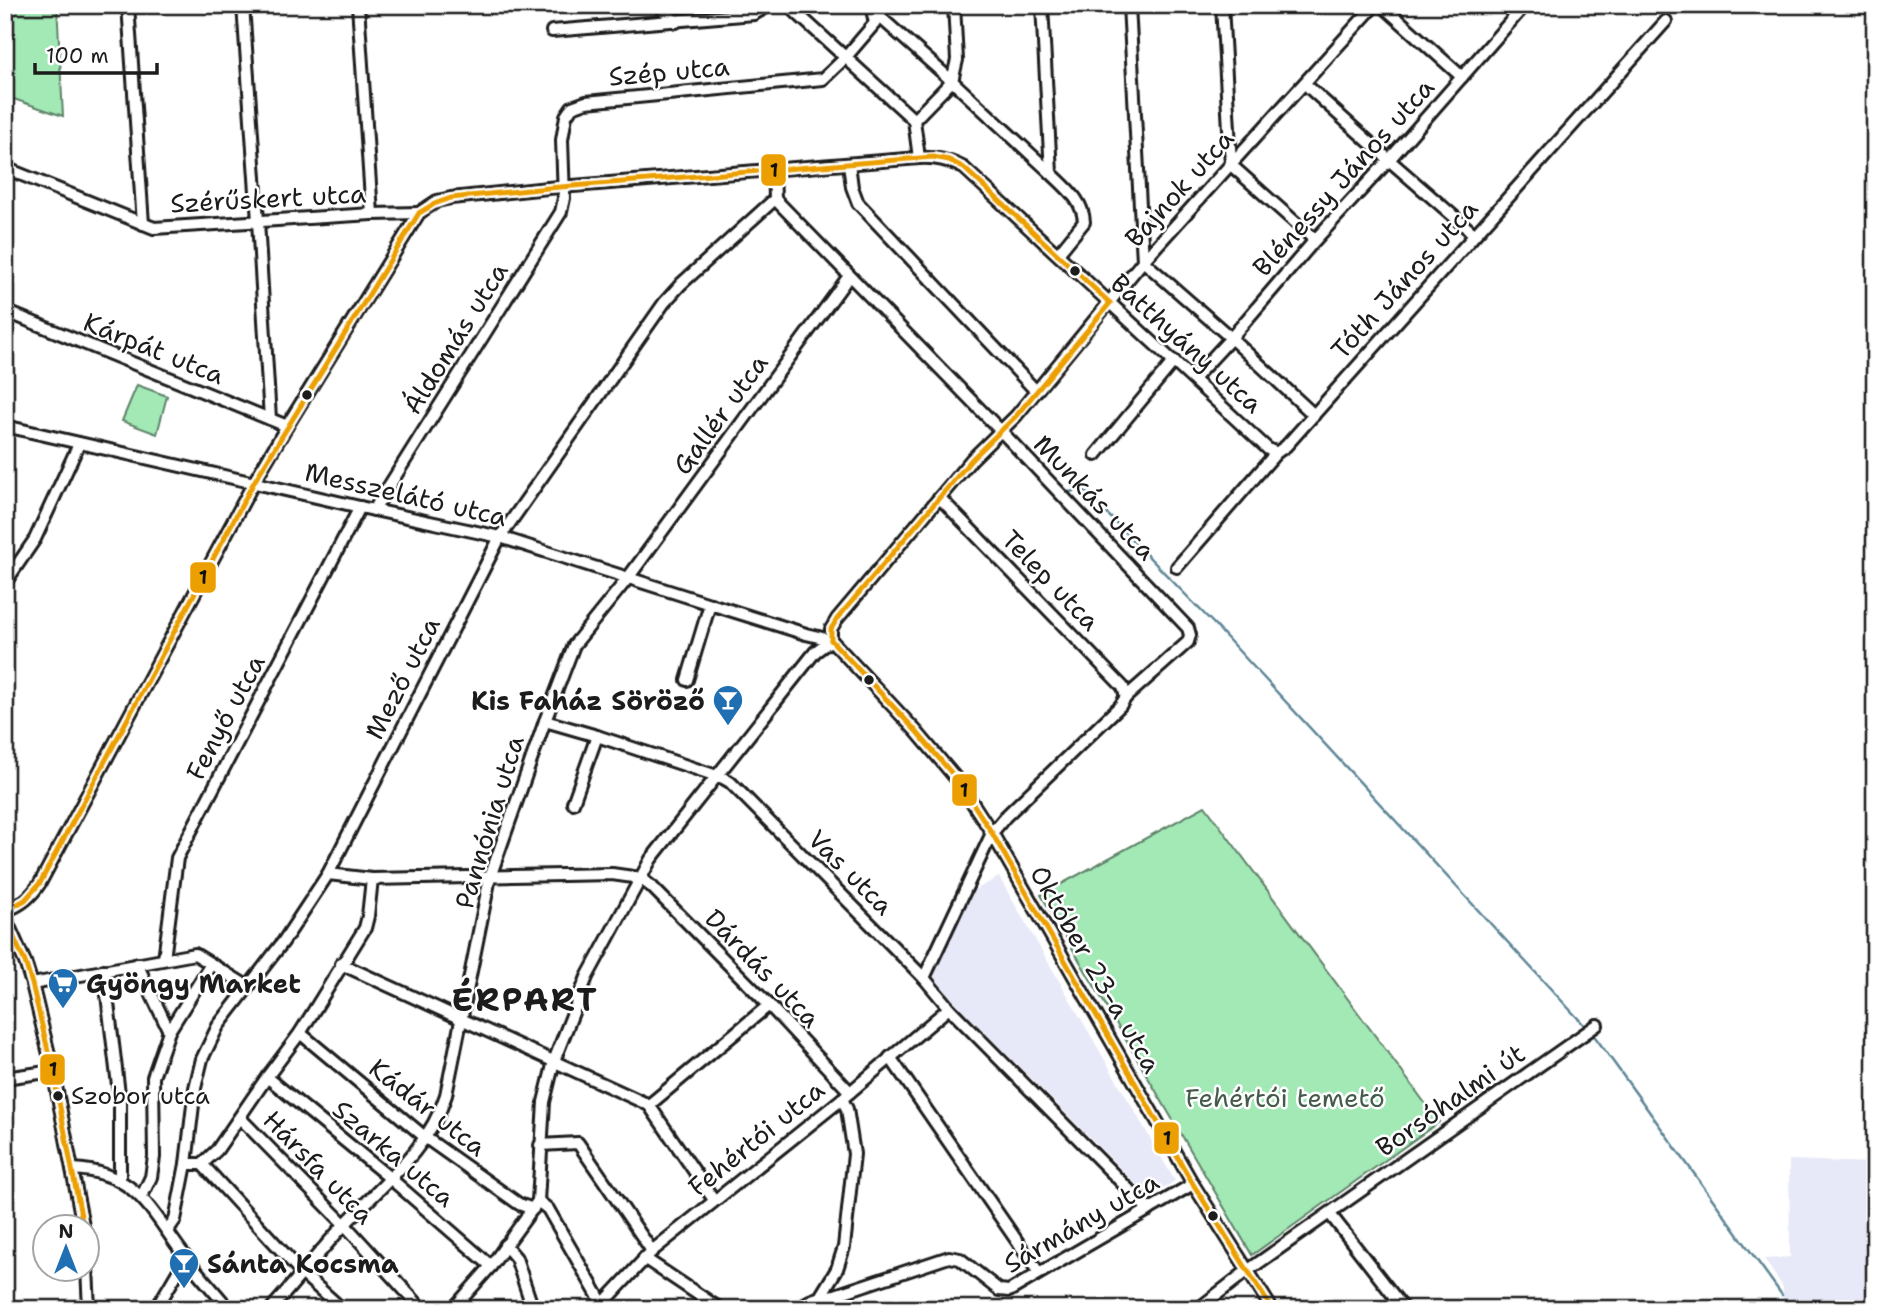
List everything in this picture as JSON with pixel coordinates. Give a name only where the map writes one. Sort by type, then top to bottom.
[{"type":"street","points":[[128,5],[143,224]]},
{"type":"street","points":[[243,5],[270,419]]},
{"type":"street","points":[[358,5],[372,214]]},
{"type":"street","points":[[658,5],[676,22]]},
{"type":"street","points":[[552,31],[754,14],[770,5]]},
{"type":"street","points":[[788,5],[914,120],[919,158]]},
{"type":"street","points":[[914,120],[952,81],[957,60],[954,5]]},
{"type":"street","points":[[1042,5],[1051,173]]},
{"type":"street","points":[[1129,5],[1143,261],[1314,415]]},
{"type":"street","points":[[1222,5],[1231,165],[1315,240]]},
{"type":"street","name":"Bajnok utca","points":[[535,1205],[544,1102],[554,1061],[587,977],[651,859],[815,652],[831,640],[831,629],[837,619],[972,459],[1036,391],[1143,261],[1375,5]]},
{"type":"street","points":[[1382,5],[1462,77]]},
{"type":"street","name":"Blénessy János utca","points":[[1194,378],[1525,5]]},
{"type":"street","points":[[845,58],[875,23],[870,7]]},
{"type":"street","points":[[870,7],[1078,200],[1084,211],[1084,222],[1058,254]]},
{"type":"street","name":"Tóth János utca","points":[[1177,568],[1276,453],[1286,446],[1314,415],[1666,21]]},
{"type":"street","name":"Szép utca","points":[[564,187],[562,140],[566,116],[572,107],[586,102],[823,79],[845,58]]},
{"type":"street","points":[[1305,84],[1474,234]]},
{"type":"street","name":"Batthyány utca","points":[[419,214],[437,201],[451,198],[919,158],[949,160],[964,168],[1268,449],[1276,453]]},
{"type":"street","points":[[849,164],[852,187],[858,203],[1036,391]]},
{"type":"street","name":"Szérűskert utca","points":[[5,168],[154,228],[372,214],[419,214]]},
{"type":"street","points":[[774,170],[775,199]]},
{"type":"street","name":"Áldomás utca","points":[[374,510],[561,212],[564,187]]},
{"type":"street","name":"Munkás utca","points":[[775,199],[1188,628],[1188,642],[1126,697]]},
{"type":"street","name":"Mező utca","points":[[168,1230],[175,1220],[186,1164],[195,1088],[202,1059],[218,1026],[283,942],[328,874],[500,537],[664,303],[681,284],[775,199]]},
{"type":"street","points":[[5,911],[31,897],[40,883],[254,482],[419,214]]},
{"type":"street","name":"Gallér utca","points":[[628,578],[849,276]]},
{"type":"street","name":"Kárpát utca","points":[[5,311],[287,426]]},
{"type":"street","points":[[1096,455],[1174,361]]},
{"type":"street","name":"Messzelátó utca","points":[[5,426],[500,537],[831,640]]},
{"type":"street","points":[[5,583],[35,539],[79,444]]},
{"type":"street","name":"Telep utca","points":[[940,498],[1123,687],[1126,697]]},
{"type":"street","name":"Fenyő utca","points":[[164,959],[177,858],[360,507]]},
{"type":"street","name":"Pannónia utca","points":[[271,1309],[345,1225],[391,1179],[426,1138],[440,1113],[490,877],[574,645],[628,578]]},
{"type":"street","points":[[687,680],[710,604]]},
{"type":"street","name":"Október 23-a utca","points":[[831,640],[916,731],[958,782],[992,834],[1193,1184],[1272,1309]]},
{"type":"street","points":[[924,978],[992,834],[1005,817],[1121,706],[1126,697]]},
{"type":"street","name":"Vas utca","points":[[545,721],[716,775],[730,782],[1149,1210]]},
{"type":"street","points":[[573,803],[597,736]]},
{"type":"street","points":[[328,874],[372,880],[612,874],[640,878]]},
{"type":"street","name":"Dárdás utca","points":[[640,878],[769,1005],[846,1096]]},
{"type":"street","points":[[186,1164],[202,1164],[217,1150],[300,1033],[365,928],[369,916],[372,880]]},
{"type":"street","points":[[5,917],[32,984],[53,1071],[80,1212]]},
{"type":"street","points":[[32,984],[195,954],[247,986]]},
{"type":"street","points":[[137,964],[169,1031]]},
{"type":"street","points":[[142,1196],[151,1177],[154,1157],[152,1077],[169,1031],[211,964]]},
{"type":"street","points":[[341,964],[649,1105],[714,1200]]},
{"type":"street","points":[[104,970],[120,1102],[120,1180]]},
{"type":"street","points":[[649,1105],[769,1005]]},
{"type":"street","name":"Fehértói utca","points":[[600,1306],[648,1254],[846,1096],[949,1008]]},
{"type":"street","name":"Borsóhalmi út","points":[[1198,1309],[1456,1122],[1597,1025]]},
{"type":"street","name":"Kádár utca","points":[[300,1033],[426,1138],[519,1204],[535,1205]]},
{"type":"street","points":[[890,1057],[1039,1273]]},
{"type":"street","points":[[5,1078],[53,1071]]},
{"type":"street","name":"Szarka utca","points":[[267,1077],[491,1266]]},
{"type":"street","points":[[825,1309],[820,1297],[837,1269],[844,1247],[855,1154],[846,1096]]},
{"type":"street","name":"Hársfa utca","points":[[240,1118],[345,1225],[422,1309]]},
{"type":"street","points":[[540,1144],[578,1143],[648,1254],[720,1309]]},
{"type":"street","points":[[202,1164],[303,1274],[342,1309]]},
{"type":"street","points":[[73,1169],[88,1169],[120,1180],[142,1196],[186,1258],[229,1309]]},
{"type":"street","name":"Sármány utca","points":[[800,1309],[805,1303],[820,1297],[949,1257],[960,1259],[999,1290],[1009,1291],[1193,1184]]},
{"type":"street","points":[[453,1309],[491,1266],[535,1205],[548,1209],[600,1306]]},
{"type":"street","points":[[1330,1214],[1404,1309]]},
{"type":"street","points":[[505,1245],[516,1258],[533,1309]]},
{"type":"street","points":[[156,1309],[186,1258]]},
{"type":"street","points":[[87,1282],[89,1309]]},
{"type":"shaded area","points":[[999,877],[1175,1181],[1149,1197],[935,982],[934,971],[971,892]]},
{"type":"shaded area","points":[[1789,1160],[1875,1163],[1875,1309],[1783,1309],[1783,1287],[1764,1259],[1790,1257]]},
{"type":"green space","points":[[5,5],[57,5],[63,116],[5,96]]},
{"type":"green space","points":[[137,385],[167,396],[157,434],[122,421]]},
{"type":"green space","name":"Fehértói temető","points":[[1205,806],[1439,1122],[1252,1255],[1041,895]]},
{"type":"waterway","points":[[1064,494],[1084,490],[1214,624],[1585,1026]]},
{"type":"waterway","points":[[1593,1034],[1782,1295]]},
{"type":"transit line","name":"1","points":[[5,911],[25,900],[40,883],[254,482],[419,213],[434,204],[451,198],[548,188],[933,157],[949,160],[964,168],[1110,303]]},
{"type":"transit line","name":"1","points":[[831,640],[831,629],[837,619],[972,459],[1016,416],[1110,303]]},
{"type":"transit line","name":"1","points":[[831,640],[916,731],[959,782],[992,833],[1193,1184],[1272,1309]]},
{"type":"transit line","name":"1","points":[[5,918],[32,984],[53,1071],[80,1212]]},
{"type":"place","name":"Kis Faház Söröző","points":[[728,727]]},
{"type":"place","name":"Gyöngy Market","points":[[63,1010]]},
{"type":"place","name":"Szobor utca","points":[[58,1096]]},
{"type":"place","name":"Sánta Kocsma","points":[[184,1290]]},
{"type":"district","name":"ÉRPART","points":[[525,999]]}]
